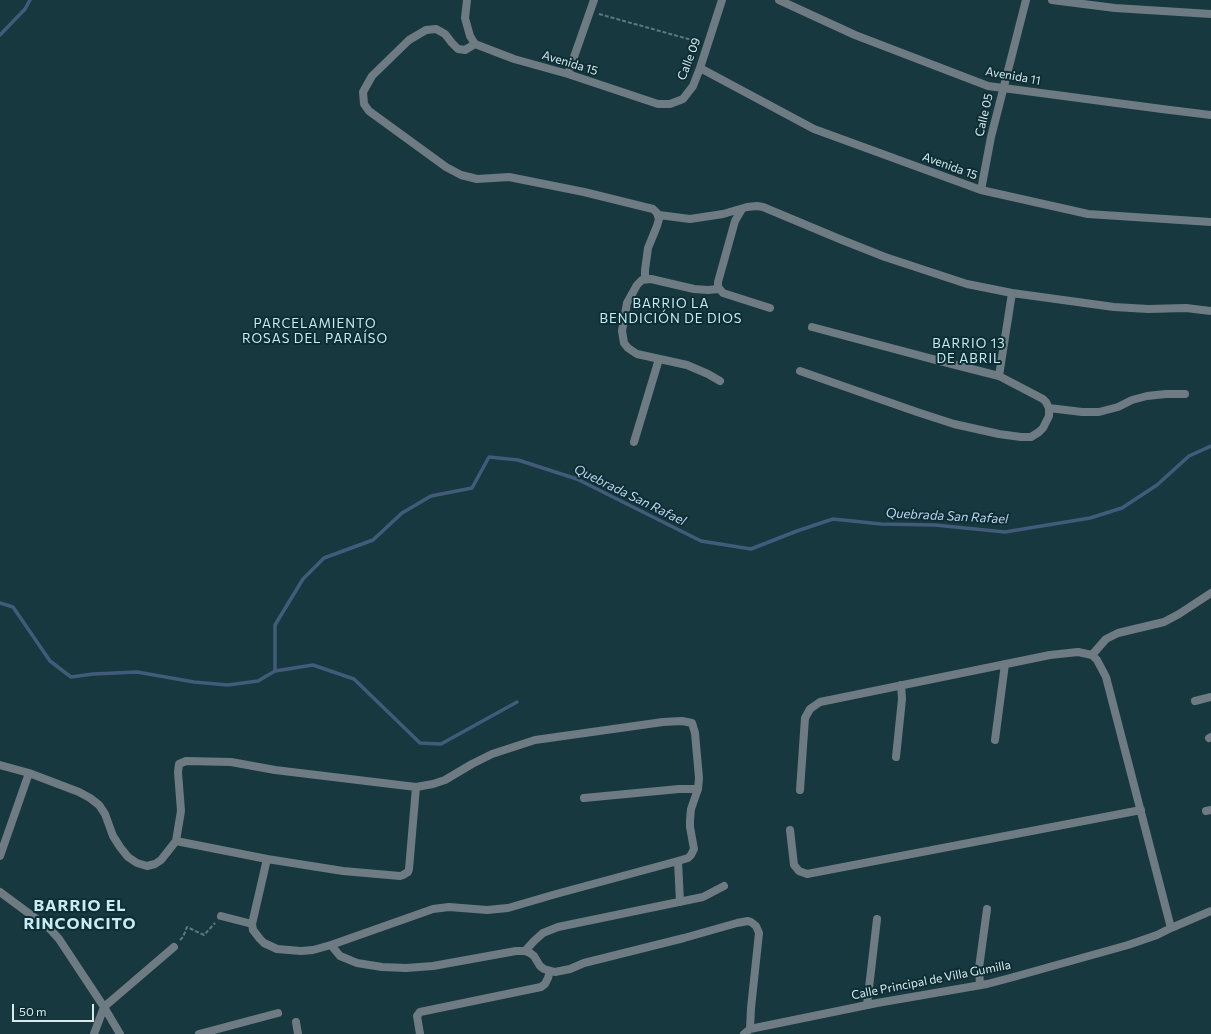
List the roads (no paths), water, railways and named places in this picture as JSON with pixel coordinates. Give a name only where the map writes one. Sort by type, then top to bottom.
[{"type":"street","points":[[468,0],[465,18],[470,36],[475,44],[465,50],[458,49],[445,34],[436,29],[426,30],[409,40],[372,76],[363,92],[362,96],[364,104],[369,111],[449,169],[461,175],[477,179],[509,178],[532,182],[650,208],[656,211],[658,215],[657,226],[648,248],[645,279]]},
{"type":"street","points":[[568,74],[594,0]]},
{"type":"street","name":"Calle 09","points":[[658,104],[670,104],[683,99],[693,86],[722,0]]},
{"type":"street","name":"Avenida 11","points":[[779,0],[855,35],[988,86],[1162,110],[1211,115]]},
{"type":"street","name":"Calle 05","points":[[981,190],[991,137],[1026,0]]},
{"type":"street","points":[[1052,0],[1115,8],[1211,14]]},
{"type":"street","name":"Avenida 15","points":[[475,44],[514,59],[568,74],[658,104]]},
{"type":"street","name":"Avenida 15","points":[[700,68],[814,129],[981,190],[1088,214],[1211,222]]},
{"type":"street","points":[[658,215],[690,219],[723,214],[751,206],[763,207],[884,257],[967,284],[1012,293],[1114,307],[1148,309],[1186,308],[1211,311]]},
{"type":"street","points":[[742,209],[735,221],[718,282],[719,289],[723,293],[770,308]]},
{"type":"street","points":[[719,289],[694,289],[645,279],[639,282],[627,303],[622,326],[622,336],[628,348],[632,351],[642,355],[696,368],[720,381]]},
{"type":"street","points":[[999,376],[1012,293]]},
{"type":"street","points":[[800,371],[954,424],[999,434],[1026,438],[1035,435],[1043,428],[1049,416],[1049,408],[1043,399],[999,376],[812,327]]},
{"type":"street","points":[[634,442],[659,359]]},
{"type":"street","points":[[1049,408],[1082,412],[1100,412],[1147,396],[1161,394],[1185,394]]},
{"type":"street","points":[[1092,655],[1106,640],[1118,633],[1164,622],[1211,593]]},
{"type":"street","points":[[800,790],[805,718],[810,709],[820,702],[1050,655],[1078,652],[1092,655],[1097,660],[1106,677],[1171,928]]},
{"type":"street","points":[[995,740],[1005,664]]},
{"type":"street","points":[[896,757],[902,699],[901,685]]},
{"type":"street","points":[[1195,701],[1211,697]]},
{"type":"street","points":[[0,765],[29,773],[79,792],[90,798],[99,805],[105,814],[113,836],[120,847],[137,863],[147,866],[155,864],[161,860],[176,841],[181,811],[178,772],[179,764],[186,761],[231,762],[282,771],[416,786],[433,784],[445,780],[492,754],[534,740],[663,722],[686,721],[692,723],[696,733],[698,789],[691,809],[690,820],[694,846],[693,852],[688,858],[678,861],[508,908],[487,910],[449,907],[433,909],[331,945],[313,950],[290,951],[277,949],[264,943],[253,930],[252,924],[267,859]]},
{"type":"street","points":[[0,856],[29,773]]},
{"type":"street","points":[[176,841],[267,859],[344,871],[400,876],[408,872],[409,868],[416,786]]},
{"type":"street","points":[[584,798],[679,789],[698,789]]},
{"type":"street","points":[[790,830],[794,865],[799,871],[807,874],[1141,810]]},
{"type":"street","points":[[678,861],[680,902]]},
{"type":"street","points":[[331,945],[340,956],[357,963],[382,967],[406,968],[434,966],[525,950],[543,933],[558,927],[703,897],[724,886]]},
{"type":"street","points":[[0,892],[50,929],[59,938],[120,1034]]},
{"type":"street","points":[[980,985],[979,968],[987,909]]},
{"type":"street","name":"Calle Principal de Villa Gumilla","points":[[747,1031],[867,1005],[980,985],[1010,978],[1128,945],[1157,935],[1211,911]]},
{"type":"street","points":[[221,916],[252,924]]},
{"type":"street","points":[[867,1005],[878,919]]},
{"type":"street","points":[[525,950],[534,956],[540,966],[555,972],[737,923],[748,921],[751,922],[756,926],[759,933],[747,1031]]},
{"type":"street","points":[[94,1034],[104,1007],[174,947]]},
{"type":"street","points":[[420,1034],[417,1016],[420,1012],[541,987],[545,984],[550,971]]},
{"type":"street","points":[[198,1034],[278,1013]]},
{"type":"street","points":[[296,1022],[298,1034]]},
{"type":"waterway","points":[[0,35],[25,9],[30,0]]},
{"type":"waterway","name":"Quebrada San Rafael","points":[[275,671],[275,625],[303,579],[324,558],[373,540],[402,513],[431,496],[472,488],[489,457],[518,460],[577,479],[701,541],[751,549],[833,519],[881,524],[935,525],[1005,532],[1090,518],[1122,508],[1157,485],[1189,456],[1211,446]]},
{"type":"waterway","name":"Quebrada San Rafael","points":[[0,603],[13,607],[50,661],[71,677],[93,674],[137,672],[194,682],[228,685],[258,681],[275,671],[313,665],[354,679],[420,743],[441,744],[517,702]]},
{"type":"district","name":"BARRIO LA BENDICIÓN DE DIOS","points":[[671,312]]},
{"type":"district","name":"PARCELAMIENTO ROSAS DEL PARAÍSO","points":[[315,332]]},
{"type":"district","name":"BARRIO 13 DE ABRIL","points":[[969,352]]},
{"type":"district","name":"BARRIO EL RINCONCITO","points":[[80,915]]}]
